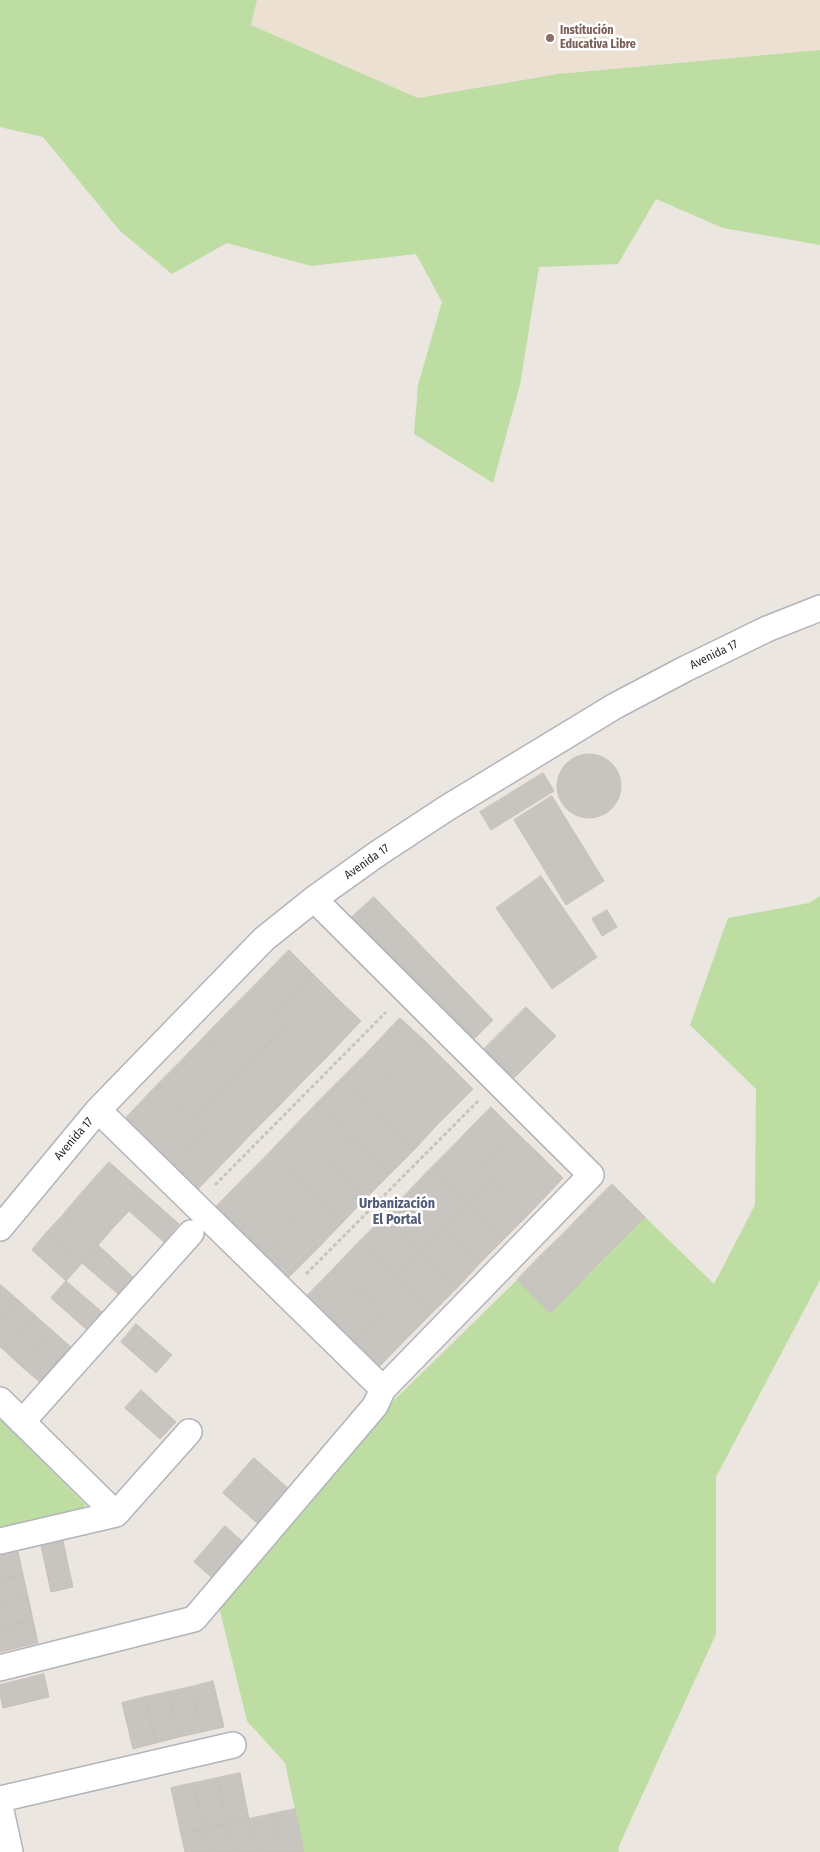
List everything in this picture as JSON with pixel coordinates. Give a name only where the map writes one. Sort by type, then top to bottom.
[{"type":"street","name":"Avenida 17","points":[[0,1228],[98,1110],[264,939],[314,899],[376,854],[439,813],[615,706],[767,629],[820,608]]},
{"type":"street","points":[[0,1668],[194,1620],[375,1406],[383,1389],[591,1174],[496,1082],[314,899]]},
{"type":"street","points":[[98,1110],[383,1389]]},
{"type":"street","points":[[22,1422],[191,1233]]},
{"type":"street","points":[[0,1400],[116,1514]]},
{"type":"street","points":[[0,1541],[116,1514],[189,1432]]},
{"type":"street","points":[[0,1799],[232,1745]]},
{"type":"street","points":[[0,1806],[10,1852]]},
{"type":"path","points":[[195,1205],[407,991]]},
{"type":"path","points":[[286,1294],[496,1082]]},
{"type":"shaded area","name":"Institución Educativa Libre","points":[[257,0],[820,0],[820,50],[558,74],[418,98],[251,25]]},
{"type":"green space","points":[[0,0],[257,0],[251,25],[418,98],[558,74],[820,50],[820,245],[723,228],[656,199],[618,264],[539,267],[520,385],[493,483],[414,434],[418,385],[442,302],[416,254],[311,266],[227,243],[172,274],[120,231],[43,137],[0,127]]},
{"type":"green space","points":[[820,896],[820,1280],[716,1477],[716,1634],[618,1848],[619,1852],[304,1852],[285,1763],[247,1721],[219,1607],[388,1406],[517,1280],[550,1313],[645,1217],[714,1284],[755,1205],[756,1089],[690,1025],[728,918],[809,903]]},
{"type":"green space","points":[[0,1419],[86,1505],[75,1515],[0,1531]]},
{"type":"building","points":[[589,754],[607,760],[615,768],[621,786],[615,804],[607,812],[589,818],[571,812],[563,804],[557,786],[563,768],[571,760]]},
{"type":"building","points":[[543,773],[554,791],[491,830],[480,812]]},
{"type":"building","points":[[552,796],[604,881],[566,905],[514,820]]},
{"type":"building","points":[[541,876],[597,957],[552,989],[496,908]]},
{"type":"building","points":[[374,897],[493,1020],[474,1039],[352,917]]},
{"type":"building","points":[[607,910],[617,927],[602,936],[592,919]]},
{"type":"building","points":[[289,950],[313,974],[277,1011],[253,987]]},
{"type":"building","points":[[313,974],[337,998],[301,1034],[277,1011]]},
{"type":"building","points":[[253,987],[289,1023],[266,1047],[229,1011]]},
{"type":"building","points":[[337,998],[361,1021],[326,1058],[301,1034]]},
{"type":"building","points":[[526,1007],[556,1036],[513,1079],[484,1049]]},
{"type":"building","points":[[229,1011],[266,1047],[242,1071],[205,1036]]},
{"type":"building","points":[[400,1018],[425,1041],[389,1078],[365,1055]]},
{"type":"building","points":[[289,1023],[326,1058],[302,1082],[266,1047]]},
{"type":"building","points":[[205,1036],[242,1071],[218,1095],[182,1060]]},
{"type":"building","points":[[425,1041],[449,1065],[414,1102],[389,1078]]},
{"type":"building","points":[[266,1047],[302,1082],[278,1107],[242,1071]]},
{"type":"building","points":[[365,1055],[401,1090],[377,1114],[341,1079]]},
{"type":"building","points":[[182,1060],[218,1095],[195,1120],[158,1084]]},
{"type":"building","points":[[449,1065],[473,1089],[437,1125],[414,1102]]},
{"type":"building","points":[[242,1071],[278,1107],[254,1131],[218,1095]]},
{"type":"building","points":[[341,1079],[377,1114],[353,1138],[317,1103]]},
{"type":"building","points":[[158,1084],[183,1108],[147,1145],[123,1121]]},
{"type":"building","points":[[401,1090],[437,1125],[414,1150],[377,1114]]},
{"type":"building","points":[[218,1095],[254,1131],[231,1155],[195,1120]]},
{"type":"building","points":[[317,1103],[353,1138],[330,1163],[294,1127]]},
{"type":"building","points":[[491,1107],[515,1131],[479,1168],[455,1144]]},
{"type":"building","points":[[183,1108],[206,1131],[171,1168],[147,1145]]},
{"type":"building","points":[[377,1114],[414,1150],[390,1174],[353,1138]]},
{"type":"building","points":[[294,1127],[330,1163],[307,1187],[270,1152]]},
{"type":"building","points":[[206,1131],[231,1155],[195,1192],[171,1168]]},
{"type":"building","points":[[515,1131],[539,1154],[503,1191],[479,1168]]},
{"type":"building","points":[[353,1138],[390,1174],[366,1198],[330,1163]]},
{"type":"building","points":[[455,1144],[491,1179],[468,1204],[431,1168]]},
{"type":"building","points":[[270,1152],[307,1187],[283,1211],[246,1176]]},
{"type":"building","points":[[539,1154],[563,1178],[528,1215],[503,1191]]},
{"type":"building","points":[[109,1162],[144,1193],[129,1211],[94,1179]]},
{"type":"building","points":[[330,1163],[366,1198],[343,1222],[307,1187]]},
{"type":"building","points":[[431,1168],[468,1204],[444,1228],[408,1192]]},
{"type":"building","points":[[246,1176],[270,1199],[235,1236],[211,1212]]},
{"type":"building","points":[[94,1179],[129,1211],[113,1228],[78,1197]]},
{"type":"building","points":[[491,1179],[528,1215],[504,1239],[468,1204]]},
{"type":"building","points":[[612,1184],[645,1217],[621,1241],[588,1208]]},
{"type":"building","points":[[307,1187],[343,1222],[319,1247],[283,1211]]},
{"type":"building","points":[[408,1192],[444,1228],[420,1252],[384,1217]]},
{"type":"building","points":[[144,1193],[179,1224],[164,1242],[129,1211]]},
{"type":"building","points":[[78,1197],[113,1228],[98,1245],[63,1215]]},
{"type":"building","points":[[270,1199],[295,1223],[259,1260],[235,1236]]},
{"type":"building","points":[[468,1204],[504,1239],[480,1263],[444,1228]]},
{"type":"building","points":[[588,1208],[621,1241],[597,1265],[564,1233]]},
{"type":"building","points":[[63,1215],[98,1245],[82,1263],[47,1232]]},
{"type":"building","points":[[384,1217],[420,1252],[397,1277],[360,1241]]},
{"type":"building","points":[[295,1223],[319,1247],[283,1283],[259,1260]]},
{"type":"building","points":[[444,1228],[480,1263],[457,1288],[420,1252]]},
{"type":"building","points":[[47,1232],[82,1263],[66,1281],[32,1250]]},
{"type":"building","points":[[564,1233],[597,1265],[574,1289],[540,1256]]},
{"type":"building","points":[[360,1241],[397,1277],[373,1301],[337,1265]]},
{"type":"building","points":[[98,1245],[133,1277],[118,1294],[82,1263]]},
{"type":"building","points":[[420,1252],[457,1288],[433,1312],[397,1277]]},
{"type":"building","points":[[540,1256],[574,1289],[550,1313],[517,1280]]},
{"type":"building","points":[[337,1265],[361,1289],[325,1326],[301,1302]]},
{"type":"building","points":[[397,1277],[433,1312],[409,1336],[373,1301]]},
{"type":"building","points":[[66,1281],[102,1312],[86,1329],[51,1298]]},
{"type":"building","points":[[0,1286],[18,1300],[0,1321]]},
{"type":"building","points":[[361,1289],[385,1312],[349,1349],[325,1326]]},
{"type":"building","points":[[18,1300],[36,1316],[5,1351],[0,1347],[0,1321]]},
{"type":"building","points":[[385,1312],[409,1336],[373,1373],[349,1349]]},
{"type":"building","points":[[36,1316],[53,1331],[22,1367],[5,1351]]},
{"type":"building","points":[[136,1324],[172,1355],[156,1373],[121,1342]]},
{"type":"building","points":[[53,1331],[71,1347],[40,1382],[22,1367]]},
{"type":"building","points":[[141,1390],[176,1422],[160,1439],[125,1408]]},
{"type":"building","points":[[254,1458],[289,1489],[273,1506],[238,1476]]},
{"type":"building","points":[[238,1476],[273,1506],[258,1524],[223,1493]]},
{"type":"building","points":[[225,1526],[243,1542],[211,1577],[194,1562]]},
{"type":"building","points":[[63,1541],[73,1587],[51,1592],[41,1546]]},
{"type":"building","points":[[18,1552],[23,1575],[0,1580],[0,1555]]},
{"type":"building","points":[[23,1575],[28,1597],[0,1604],[0,1580]]},
{"type":"building","points":[[28,1597],[33,1620],[0,1628],[0,1604]]},
{"type":"building","points":[[33,1620],[38,1643],[0,1652],[0,1628]]},
{"type":"building","points":[[44,1674],[49,1697],[3,1708],[0,1685]]},
{"type":"building","points":[[213,1681],[224,1727],[202,1732],[191,1687]]},
{"type":"building","points":[[191,1687],[202,1732],[179,1737],[168,1692]]},
{"type":"building","points":[[168,1692],[179,1737],[156,1743],[145,1697]]},
{"type":"building","points":[[145,1697],[156,1743],[133,1749],[122,1703]]},
{"type":"building","points":[[240,1773],[249,1819],[227,1824],[217,1778]]},
{"type":"building","points":[[217,1778],[227,1824],[204,1829],[194,1783]]},
{"type":"building","points":[[194,1783],[204,1829],[181,1834],[171,1788]]},
{"type":"building","points":[[295,1809],[304,1852],[281,1852],[272,1814]]},
{"type":"building","points":[[272,1814],[281,1852],[257,1852],[249,1819]]},
{"type":"building","points":[[249,1819],[257,1852],[233,1852],[227,1824]]},
{"type":"building","points":[[227,1824],[233,1852],[209,1852],[204,1829]]},
{"type":"building","points":[[204,1829],[209,1852],[185,1852],[181,1834]]},
{"type":"place","name":"Institución Educativa Libre","points":[[550,38]]},
{"type":"district","name":"Urbanización El Portal","points":[[397,1212]]}]
